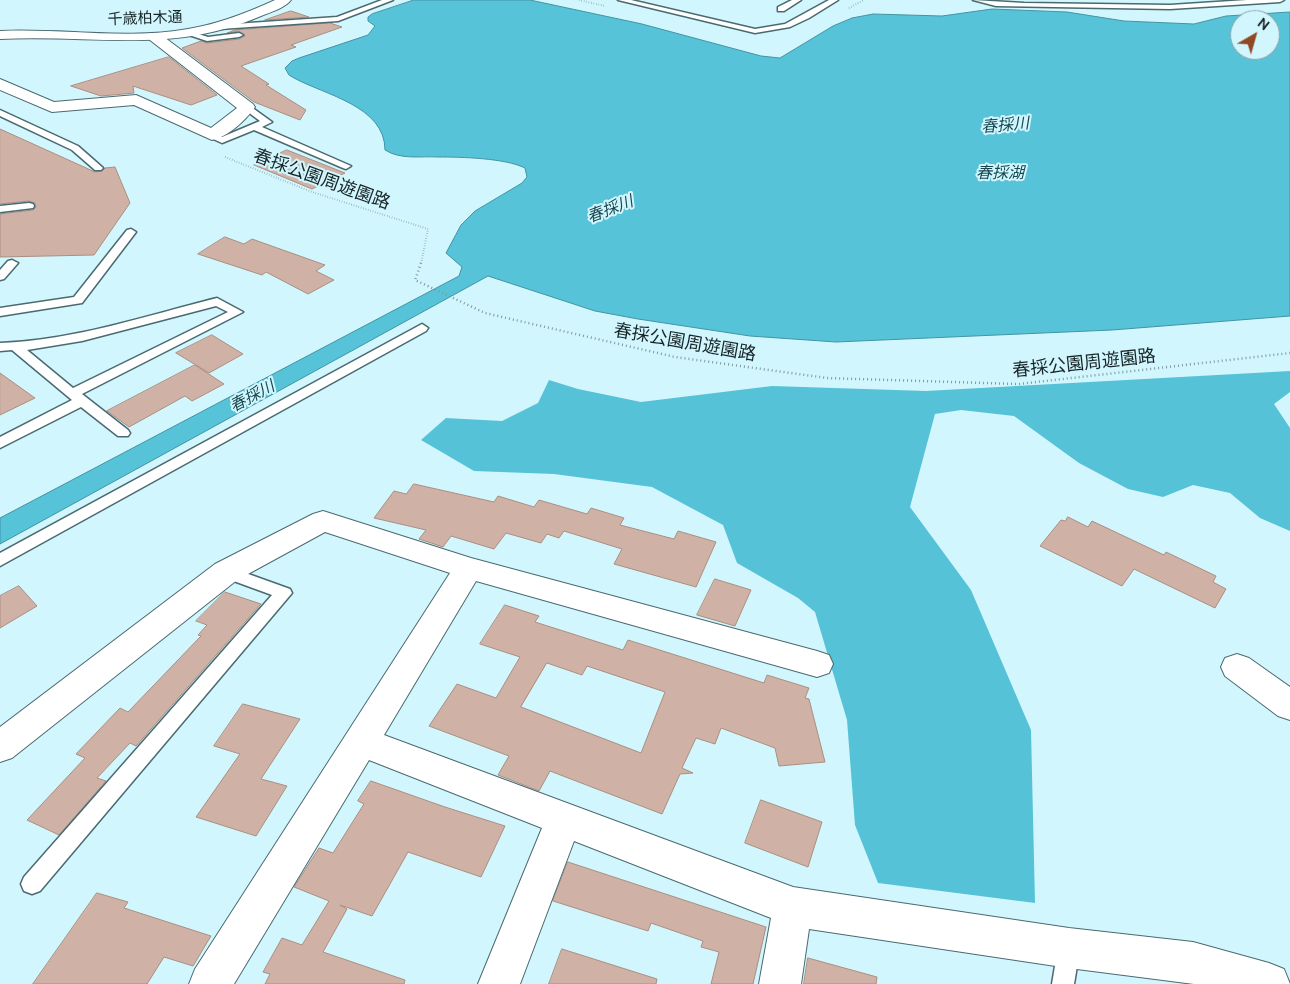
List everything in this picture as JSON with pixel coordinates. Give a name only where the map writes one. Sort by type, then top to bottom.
[{"type":"street","name":"千歳柏木通","points":[[0,34],[27,33],[155,37],[192,33],[244,19],[285,0]]},
{"type":"street","points":[[0,84],[52,106],[136,100],[212,135],[229,126],[241,116],[247,106],[155,37]]},
{"type":"street","points":[[0,747],[226,572],[323,520],[469,568],[817,664]]},
{"type":"street","points":[[210,984],[469,568]]},
{"type":"street","points":[[1237,667],[1290,706]]},
{"type":"street","points":[[362,742],[793,907],[1066,966],[1193,963],[1259,982]]},
{"type":"street","points":[[499,984],[564,819]]},
{"type":"street","points":[[780,984],[793,907]]},
{"type":"lane","points":[[220,27],[338,19],[389,0]]},
{"type":"lane","points":[[622,0],[755,31],[766,31],[788,26],[834,0]]},
{"type":"lane","points":[[781,9],[797,0]]},
{"type":"lane","points":[[977,0],[996,4],[1024,5],[1170,6],[1280,0]]},
{"type":"lane","points":[[192,33],[207,39],[258,32],[266,25]]},
{"type":"lane","points":[[212,135],[222,140],[266,122],[247,106]]},
{"type":"lane","points":[[0,113],[75,148],[98,168]]},
{"type":"lane","points":[[254,127],[346,166]]},
{"type":"lane","points":[[0,209],[29,206]]},
{"type":"lane","points":[[0,312],[78,300],[131,232]]},
{"type":"lane","points":[[0,277],[12,263]]},
{"type":"lane","points":[[0,347],[16,347],[73,339],[218,302],[237,312],[77,397],[0,444]]},
{"type":"lane","points":[[0,560],[422,328]]},
{"type":"lane","points":[[16,347],[123,433]]},
{"type":"lane","points":[[32,884],[284,593],[226,572]]},
{"type":"path","name":"春採公園周遊園路","points":[[223,156],[312,192],[428,228],[420,268],[415,280],[485,313],[674,357],[827,378],[1019,384],[1290,353]]},
{"type":"shaded area","points":[[1290,371],[1290,392],[1274,404],[1290,428],[1290,531],[1260,518],[1230,493],[1193,485],[1163,497],[1128,489],[1079,463],[1014,416],[961,410],[935,414],[910,507],[971,590],[1031,730],[1035,903],[878,883],[855,825],[847,720],[815,612],[798,598],[737,563],[723,525],[652,487],[554,474],[474,471],[421,440],[446,418],[502,421],[538,403],[549,380],[578,389],[641,402],[772,386],[926,391]]},
{"type":"water","name":"春採湖","points":[[414,0],[530,0],[642,24],[761,56],[780,58],[833,26],[852,18],[873,14],[942,16],[992,9],[1067,12],[1124,21],[1194,24],[1230,16],[1230,60],[1280,60],[1280,13],[1290,12],[1290,316],[1112,330],[836,342],[750,336],[595,311],[488,276],[0,544],[0,518],[459,276],[462,267],[446,253],[461,225],[475,211],[522,183],[527,177],[525,168],[506,162],[483,159],[411,157],[391,153],[385,150],[382,135],[375,123],[364,112],[289,75],[285,68],[292,61],[368,35],[375,26],[368,21],[368,17]]},
{"type":"building","points":[[291,11],[309,17],[265,20]]},
{"type":"building","points":[[330,23],[342,27],[291,45],[296,47],[241,66],[269,84],[266,85],[306,110],[300,120],[254,102],[182,48],[201,41],[207,43],[239,39],[245,36],[239,31],[227,33],[235,30]]},
{"type":"building","points":[[169,57],[217,95],[191,105],[133,86],[134,93],[101,96],[71,86]]},
{"type":"building","points":[[0,129],[95,172],[115,167],[130,203],[94,255],[0,257],[0,214],[33,210],[36,207],[35,203],[29,201],[0,204]]},
{"type":"building","points":[[287,150],[345,173],[312,189],[254,165]]},
{"type":"building","points":[[225,237],[244,244],[252,239],[325,265],[316,271],[334,280],[308,294],[266,272],[262,275],[198,254]]},
{"type":"building","points":[[212,335],[243,354],[209,373],[176,353]]},
{"type":"building","points":[[195,365],[224,384],[192,401],[185,396],[129,427],[107,411]]},
{"type":"building","points":[[0,373],[35,398],[0,415]]},
{"type":"building","points":[[414,484],[494,502],[498,496],[534,507],[539,500],[587,514],[591,508],[624,518],[620,525],[674,539],[678,531],[716,542],[696,587],[614,564],[622,549],[564,531],[559,538],[547,534],[541,543],[506,533],[494,549],[451,536],[443,547],[419,539],[426,530],[374,518],[394,491],[406,494]]},
{"type":"building","points":[[1068,517],[1088,527],[1092,521],[1164,555],[1166,552],[1216,576],[1213,582],[1226,589],[1215,608],[1134,569],[1122,586],[1040,546],[1061,520],[1065,521]]},
{"type":"building","points":[[715,579],[751,590],[735,626],[697,615]]},
{"type":"building","points":[[19,586],[37,606],[0,628],[0,596]]},
{"type":"building","points":[[225,592],[261,604],[136,746],[130,743],[97,778],[106,781],[59,835],[27,820],[85,758],[76,754],[120,708],[128,712],[201,636],[198,635],[207,625],[196,621]]},
{"type":"building","points":[[505,605],[539,616],[535,622],[623,650],[628,640],[764,683],[767,675],[809,688],[805,698],[809,699],[825,762],[779,766],[775,748],[721,728],[715,744],[696,738],[682,768],[693,773],[680,774],[662,814],[550,771],[539,791],[498,775],[509,756],[429,726],[457,684],[496,698],[520,657],[480,644]],"holes":[[[547,663],[582,675],[587,666],[665,692],[641,753],[521,707]]]},
{"type":"building","points":[[243,704],[300,719],[261,779],[287,786],[256,836],[196,817],[240,754],[214,746]]},
{"type":"building","points":[[371,781],[505,826],[481,877],[408,852],[372,916],[340,905],[347,909],[323,952],[405,980],[404,984],[265,984],[270,974],[263,972],[282,938],[302,945],[329,901],[294,887],[319,848],[333,853],[364,804],[358,801]]},
{"type":"building","points":[[761,800],[822,822],[808,867],[745,843]]},
{"type":"building","points":[[568,862],[766,927],[753,984],[711,984],[719,952],[701,947],[703,941],[651,923],[648,931],[553,901]]},
{"type":"building","points":[[97,893],[128,902],[124,908],[211,936],[193,966],[164,957],[147,984],[33,984]]},
{"type":"building","points":[[562,949],[657,979],[656,984],[549,984]]},
{"type":"building","points":[[808,958],[877,977],[876,984],[804,984]]},
{"type":"water label","name":"春採川","points":[[1005,125]]},
{"type":"water label","name":"春採川","points":[[610,209]]},
{"type":"water label","name":"春採川","points":[[252,396]]}]
